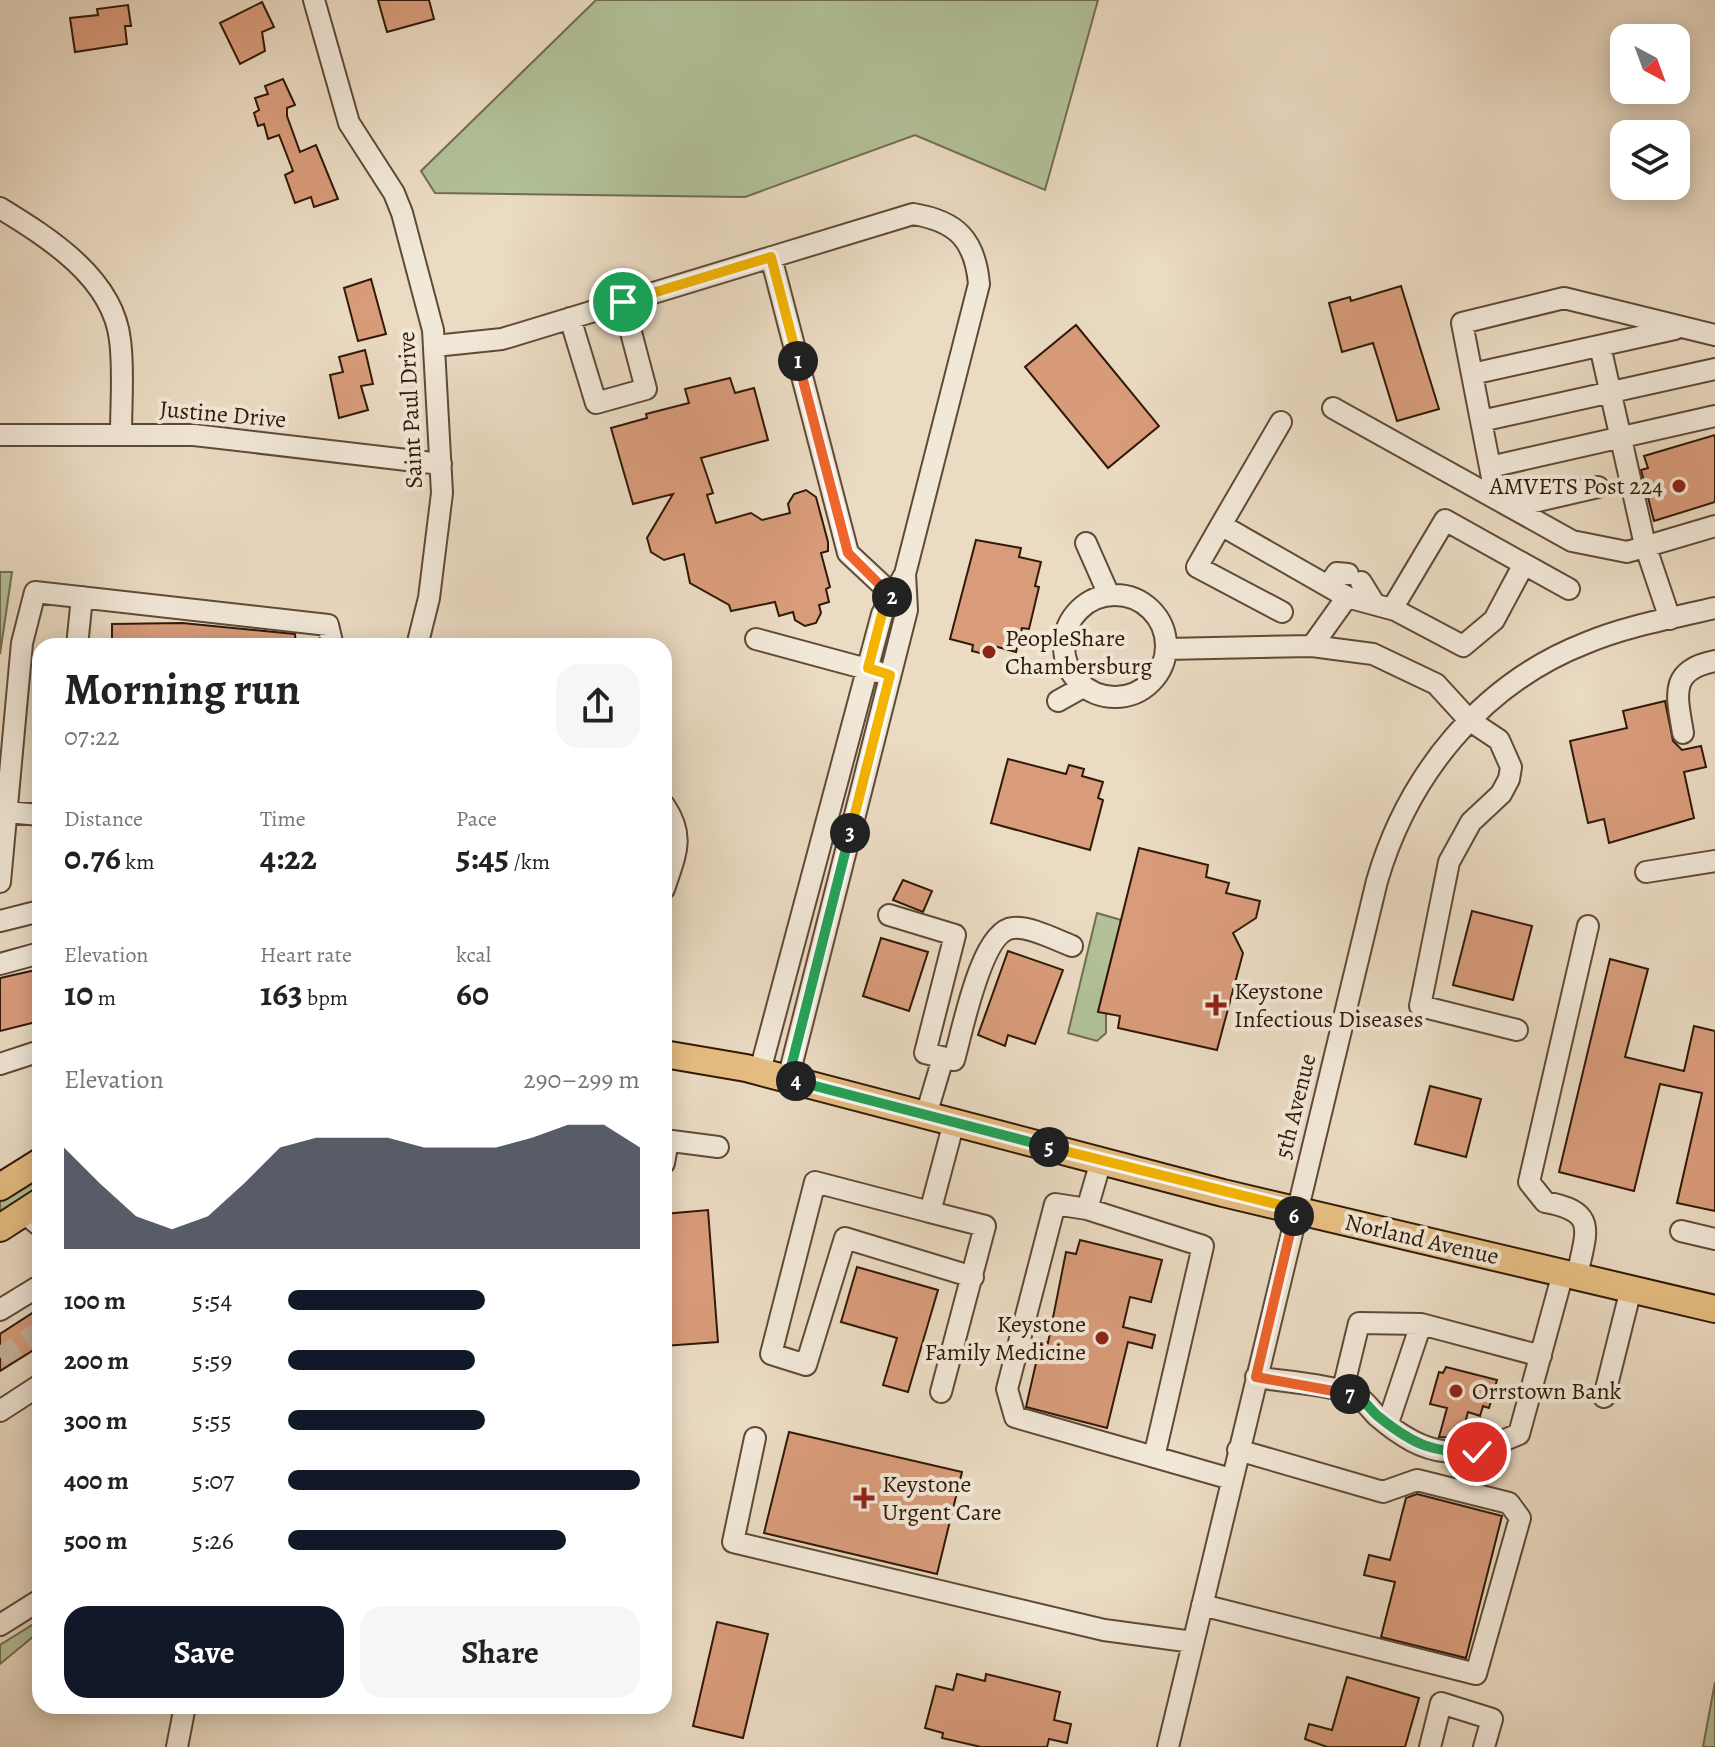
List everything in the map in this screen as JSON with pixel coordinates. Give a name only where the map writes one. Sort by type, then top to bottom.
[{"type":"main road","name":"Norland Avenue","points":[[672,1055],[760,1071],[1101,1161],[1715,1309]]},
{"type":"main road","points":[[0,1187],[32,1167]]},
{"type":"main road","points":[[0,1228],[32,1215]]},
{"type":"street","name":"Saint Paul Drive","points":[[314,0],[349,123],[394,193],[402,213],[435,346],[442,493],[429,598],[419,638]]},
{"type":"street","points":[[0,208],[81,266],[108,301],[120,338],[121,433]]},
{"type":"street","points":[[435,346],[502,339],[913,214],[941,218],[976,257],[979,284],[905,574],[882,614],[760,1071]]},
{"type":"street","points":[[771,257],[848,553],[893,595]]},
{"type":"street","points":[[1504,503],[1490,467],[1462,323],[1564,298],[1715,335]]},
{"type":"street","points":[[570,318],[596,403],[646,389],[623,302]]},
{"type":"street","points":[[1472,374],[1681,327]]},
{"type":"street","points":[[1600,346],[1645,545],[1670,619]]},
{"type":"street","points":[[1481,421],[1715,369]]},
{"type":"street","points":[[1333,408],[1572,541],[1627,552],[1715,526]]},
{"type":"street","points":[[1490,467],[1715,416]]},
{"type":"street","points":[[1281,422],[1197,567],[1282,612]]},
{"type":"street","name":"Justine Drive","points":[[0,435],[194,435],[441,464]]},
{"type":"street","points":[[1504,503],[1598,487]]},
{"type":"street","points":[[1383,606],[1445,520],[1569,589]]},
{"type":"street","points":[[1221,525],[1328,586],[1352,584],[1383,606],[1463,646],[1494,620],[1524,564]]},
{"type":"street","points":[[1086,543],[1109,595]]},
{"type":"street","points":[[788,1079],[907,610],[905,574]]},
{"type":"street","points":[[1312,646],[1352,584]]},
{"type":"street","points":[[0,882],[22,643],[35,592],[328,625],[331,638]]},
{"type":"street","points":[[1109,595],[1135,599],[1148,607],[1164,633],[1166,649],[1154,678],[1129,695],[1113,697],[1083,687],[1065,660],[1067,627],[1088,603],[1109,595]]},
{"type":"street","points":[[78,638],[82,597]]},
{"type":"street","name":"5th Avenue","points":[[1168,1747],[1296,1209],[1384,857],[1419,783],[1469,720],[1511,684],[1552,658],[1608,634],[1715,608]]},
{"type":"street","points":[[756,639],[890,675]]},
{"type":"street","points":[[1166,649],[1312,646],[1373,654],[1436,684],[1469,720],[1499,740],[1509,760],[1510,774],[1501,794],[1471,822],[1449,862],[1420,1006],[1517,1030]]},
{"type":"street","points":[[1683,733],[1677,696],[1679,680],[1693,668],[1715,661]]},
{"type":"street","points":[[1058,701],[1083,687]]},
{"type":"street","points":[[7,812],[32,814]]},
{"type":"street","points":[[672,816],[678,824],[677,850],[672,865]]},
{"type":"street","points":[[1646,872],[1714,865]]},
{"type":"street","points":[[0,921],[32,913]]},
{"type":"street","points":[[889,915],[955,935],[925,1053],[954,1060],[986,951],[999,932],[1014,927],[1072,946]]},
{"type":"street","points":[[1256,1377],[1356,1395],[1406,1437],[1441,1452],[1477,1452],[1519,1434],[1541,1356],[1586,1234],[1581,1216],[1574,1208],[1545,1202],[1529,1182],[1588,926]]},
{"type":"street","points":[[0,964],[32,955]]},
{"type":"street","points":[[0,1064],[32,1054]]},
{"type":"street","points":[[926,1115],[943,1058]]},
{"type":"street","points":[[930,1212],[954,1122]]},
{"type":"street","points":[[672,1141],[718,1147]]},
{"type":"street","points":[[1087,1209],[1101,1161]]},
{"type":"street","points":[[941,1392],[973,1277],[985,1226],[815,1182],[771,1354],[806,1365],[845,1238],[973,1277]]},
{"type":"street","points":[[1154,1457],[1203,1246],[1087,1209],[1055,1204],[1007,1389],[1015,1417],[1154,1457],[1231,1479]]},
{"type":"street","points":[[1681,1231],[1715,1239]]},
{"type":"street","points":[[1604,1397],[1631,1289]]},
{"type":"street","points":[[0,1310],[32,1293]]},
{"type":"street","points":[[1342,1393],[1359,1323],[1421,1324],[1541,1356]]},
{"type":"street","points":[[1388,1423],[1421,1324]]},
{"type":"street","points":[[0,1411],[32,1390]]},
{"type":"street","points":[[755,1438],[733,1542],[1104,1630],[1193,1642]]},
{"type":"street","points":[[1202,1605],[1476,1674],[1520,1518],[1509,1503],[1417,1480],[1383,1492],[1238,1450]]},
{"type":"street","points":[[1,1623],[32,1605]]},
{"type":"street","points":[[1430,1747],[1441,1703],[1492,1719],[1484,1747]]},
{"type":"street","points":[[177,1747],[183,1714]]},
{"type":"green space","points":[[596,0],[1098,0],[1045,190],[915,135],[745,197],[435,193],[421,171]]},
{"type":"green space","points":[[0,572],[12,572],[0,654]]},
{"type":"green space","points":[[1097,913],[1121,920],[1098,1011],[1106,1013],[1106,1033],[1097,1041],[1068,1033]]},
{"type":"green space","points":[[32,1181],[32,1195],[0,1217],[0,1201]]},
{"type":"green space","points":[[32,1625],[32,1638],[0,1664],[0,1645]]},
{"type":"green space","points":[[1715,1682],[1715,1747],[1703,1747]]},
{"type":"building","points":[[378,0],[429,0],[434,19],[387,32]]},
{"type":"building","points":[[262,2],[274,27],[262,32],[265,51],[240,64],[220,23]]},
{"type":"building","points":[[128,5],[131,26],[125,26],[127,44],[75,52],[70,18],[98,15],[97,9]]},
{"type":"building","points":[[283,79],[295,105],[287,108],[287,116],[300,152],[316,145],[338,199],[314,207],[311,197],[295,203],[285,175],[293,171],[279,135],[268,139],[264,124],[258,126],[254,113],[259,110],[255,98],[268,94],[265,86]]},
{"type":"building","points":[[371,279],[386,334],[358,341],[344,288]]},
{"type":"building","points":[[1401,286],[1439,409],[1397,421],[1373,343],[1342,352],[1329,303],[1350,297],[1351,301]]},
{"type":"building","points":[[1076,325],[1159,426],[1108,468],[1025,367]]},
{"type":"building","points":[[365,350],[373,384],[361,386],[368,410],[339,418],[330,375],[343,372],[339,357]]},
{"type":"building","points":[[730,378],[735,393],[754,388],[768,440],[701,458],[713,493],[707,495],[716,523],[751,513],[762,520],[790,513],[788,504],[794,494],[806,490],[816,497],[828,542],[828,551],[821,553],[830,587],[826,589],[829,602],[819,605],[821,613],[816,623],[805,626],[795,620],[793,612],[779,616],[775,602],[731,611],[729,605],[690,583],[684,554],[664,560],[651,552],[647,538],[673,494],[633,504],[611,428],[647,418],[646,414],[689,403],[685,389]]},
{"type":"building","name":"AMVETS Post 224","points":[[1715,435],[1715,502],[1654,521],[1641,470],[1648,468],[1644,456]]},
{"type":"building","points":[[976,540],[1021,548],[1019,557],[1041,562],[1035,586],[1039,587],[1029,629],[1022,628],[1016,652],[994,646],[992,656],[972,651],[973,645],[950,639]]},
{"type":"building","points":[[182,623],[295,634],[295,638],[112,638],[112,624]]},
{"type":"building","points":[[1665,701],[1673,741],[1682,750],[1701,746],[1706,767],[1684,772],[1694,818],[1609,843],[1604,819],[1588,823],[1570,741],[1627,728],[1623,711]]},
{"type":"building","points":[[1008,759],[1066,774],[1069,765],[1084,769],[1082,776],[1103,782],[1098,798],[1103,800],[1090,850],[991,823]]},
{"type":"building","points":[[1139,848],[1208,865],[1206,877],[1229,883],[1226,893],[1260,901],[1256,918],[1233,933],[1243,953],[1217,1050],[1118,1028],[1120,1016],[1098,1012]]},
{"type":"building","points":[[903,880],[932,891],[923,912],[893,900]]},
{"type":"building","points":[[1472,911],[1532,926],[1513,1000],[1453,985]]},
{"type":"building","points":[[881,938],[928,952],[909,1011],[863,996]]},
{"type":"building","points":[[1008,951],[1063,970],[1035,1044],[1008,1035],[1005,1046],[978,1035]]},
{"type":"building","points":[[1610,959],[1648,969],[1625,1057],[1684,1071],[1694,1026],[1715,1031],[1715,1211],[1677,1203],[1702,1093],[1660,1084],[1634,1191],[1559,1172]]},
{"type":"building","points":[[32,971],[32,1023],[0,1031],[0,978]]},
{"type":"building","points":[[1430,1086],[1481,1099],[1466,1157],[1415,1144]]},
{"type":"building","points":[[708,1210],[718,1342],[672,1345],[672,1213]]},
{"type":"building","name":"Keystone Family Medicine","points":[[1080,1240],[1162,1260],[1151,1302],[1130,1297],[1123,1327],[1155,1335],[1152,1348],[1128,1342],[1107,1428],[1026,1407],[1041,1341],[1048,1343],[1066,1252],[1076,1254]]},
{"type":"building","points":[[857,1267],[938,1290],[908,1392],[883,1385],[897,1338],[841,1322]]},
{"type":"building","points":[[32,1313],[32,1351],[0,1371],[0,1334]]},
{"type":"building","points":[[1446,1367],[1497,1380],[1489,1408],[1483,1406],[1480,1416],[1468,1412],[1461,1438],[1439,1437],[1447,1408],[1430,1404],[1439,1372],[1443,1373]]},
{"type":"building","points":[[789,1432],[962,1472],[937,1574],[764,1533]]},
{"type":"building","points":[[1417,1494],[1502,1516],[1466,1658],[1381,1637],[1395,1582],[1364,1575],[1369,1555],[1390,1560],[1406,1498]]},
{"type":"building","points":[[717,1622],[768,1634],[743,1738],[693,1726]]},
{"type":"building","points":[[957,1674],[985,1681],[986,1674],[1060,1692],[1054,1720],[1071,1724],[1067,1743],[1049,1739],[1047,1747],[981,1747],[942,1738],[943,1733],[925,1728],[936,1686],[953,1690]]},
{"type":"building","points":[[1347,1677],[1419,1698],[1405,1747],[1327,1747],[1305,1739],[1309,1724],[1332,1730]]},
{"type":"tunnel","points":[[0,1357],[32,1336]]},
{"type":"place","name":"AMVETS Post 224","points":[[1679,486]]},
{"type":"place","name":"PeopleShare Chambersburg","points":[[989,652]]},
{"type":"place","name":"Keystone Infectious Diseases","points":[[1216,1005]]},
{"type":"place","name":"Keystone Family Medicine","points":[[1102,1338]]},
{"type":"place","name":"Orrstown Bank","points":[[1456,1391]]},
{"type":"place","name":"Keystone Urgent Care","points":[[864,1498]]},
{"type":"route","points":[[623,302],[771,257],[848,553],[893,595],[882,614],[868,668],[890,675],[788,1079],[1223,1193],[1296,1209],[1256,1377],[1356,1395],[1377,1416],[1428,1448],[1441,1452],[1477,1452]]}]
